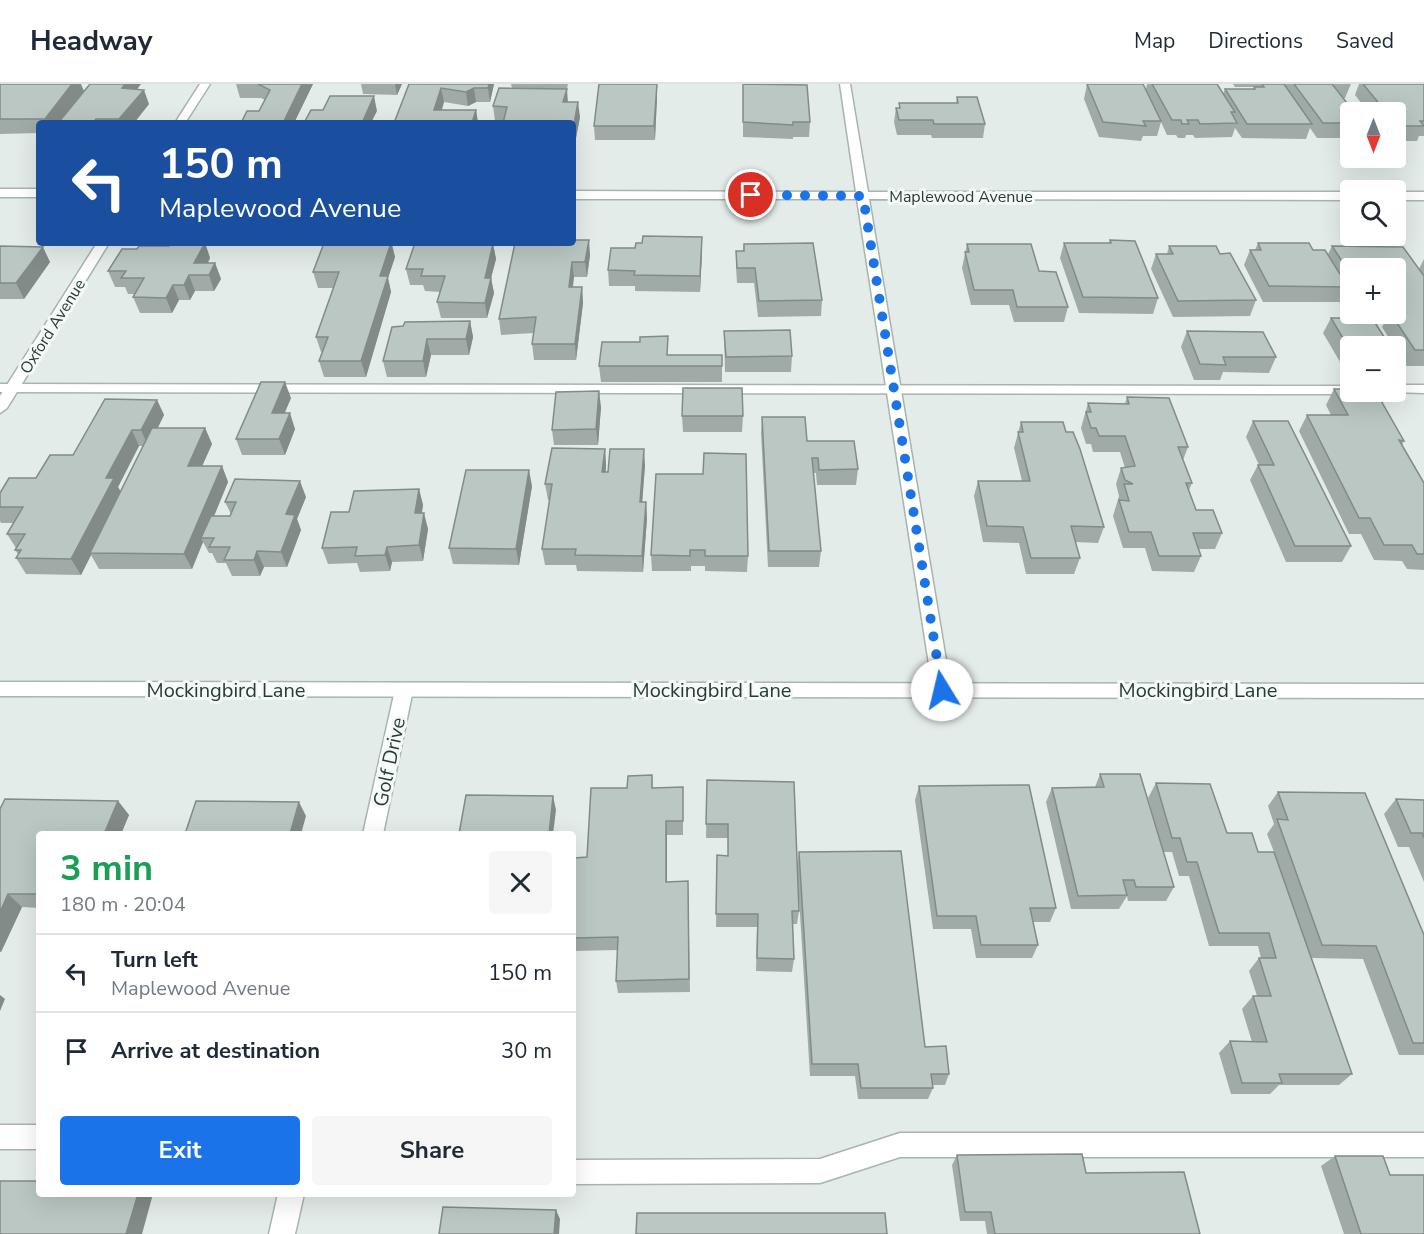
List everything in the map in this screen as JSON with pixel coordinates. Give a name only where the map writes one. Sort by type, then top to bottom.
[{"type":"street","points":[[182,120],[205,84]]},
{"type":"street","points":[[845,84],[942,690]]},
{"type":"street","points":[[0,193],[36,193]]},
{"type":"street","name":"Maplewood Avenue","points":[[576,195],[1340,196]]},
{"type":"street","points":[[1406,196],[1424,196]]},
{"type":"street","name":"Oxford Avenue","points":[[0,408],[7,388],[102,246]]},
{"type":"street","points":[[7,388],[1340,390]]},
{"type":"street","points":[[1406,390],[1424,389]]},
{"type":"street","name":"Mockingbird Lane","points":[[0,690],[1424,691]]},
{"type":"street","name":"Golf Drive","points":[[374,831],[404,690]]},
{"type":"street","points":[[0,1137],[36,1137]]},
{"type":"street","points":[[576,1172],[820,1171],[900,1144],[1424,1145]]},
{"type":"street","points":[[282,1234],[290,1197]]},
{"type":"building","points":[[0,84],[72,84],[45,119],[0,119]]},
{"type":"building","points":[[90,84],[125,84],[122,88],[144,90],[119,119],[60,120]]},
{"type":"building","points":[[258,84],[302,84],[284,120],[242,120],[247,111],[259,111],[270,90]]},
{"type":"building","points":[[409,84],[489,84],[488,88],[474,88],[466,92],[441,88],[434,110],[476,110],[473,120],[395,120]]},
{"type":"building","points":[[599,84],[657,84],[654,126],[594,126]]},
{"type":"building","points":[[743,84],[807,85],[810,122],[793,122],[793,125],[743,122]]},
{"type":"building","points":[[1087,84],[1143,84],[1161,121],[1143,121],[1146,126],[1103,122]]},
{"type":"building","points":[[1152,84],[1217,84],[1235,112],[1231,112],[1237,123],[1200,124],[1198,120],[1187,120],[1189,124],[1182,124],[1181,120],[1172,120]]},
{"type":"building","points":[[1262,84],[1284,84],[1312,124],[1247,124],[1225,89],[1255,89],[1254,87],[1264,87]]},
{"type":"building","points":[[1294,84],[1332,84],[1346,102],[1340,102],[1340,123],[1323,123]]},
{"type":"building","points":[[1363,84],[1424,84],[1424,121],[1420,121],[1424,126],[1406,126],[1406,102],[1378,102]]},
{"type":"building","points":[[499,88],[567,89],[563,102],[578,102],[575,120],[504,120],[507,107],[493,106]]},
{"type":"building","points":[[330,96],[374,96],[363,120],[306,120],[311,110],[323,110]]},
{"type":"building","points":[[957,97],[977,97],[985,124],[934,124],[933,120],[899,120],[896,108],[900,108],[899,103],[958,103]]},
{"type":"building","points":[[643,236],[702,237],[700,276],[634,275],[635,271],[608,270],[611,248],[635,248],[636,243],[642,243]]},
{"type":"building","points":[[576,240],[589,240],[585,262],[572,262],[569,287],[582,287],[575,344],[532,344],[536,317],[499,319],[514,246],[576,246]]},
{"type":"building","points":[[1110,240],[1135,241],[1158,298],[1083,297],[1064,243],[1111,243]]},
{"type":"building","points":[[813,243],[822,300],[759,301],[755,268],[737,268],[736,251],[744,251],[744,244]]},
{"type":"building","points":[[1258,243],[1309,243],[1313,250],[1325,250],[1340,274],[1340,287],[1269,286],[1250,250],[1261,250]]},
{"type":"building","points":[[967,244],[1031,244],[1039,271],[1056,272],[1068,307],[1017,307],[1013,290],[974,290],[965,252],[969,252]]},
{"type":"building","points":[[0,246],[43,247],[16,283],[0,283]]},
{"type":"building","points":[[139,246],[203,246],[194,263],[215,263],[209,275],[189,275],[184,285],[173,285],[166,298],[133,297],[144,278],[121,278],[126,271],[108,271],[122,249],[137,249]]},
{"type":"building","points":[[323,246],[390,246],[380,276],[388,276],[361,361],[319,361],[328,337],[316,337],[339,272],[313,272]]},
{"type":"building","points":[[414,246],[493,246],[485,278],[491,278],[485,303],[437,302],[445,276],[421,276],[423,269],[406,269]]},
{"type":"building","points":[[1169,246],[1216,246],[1220,254],[1230,253],[1256,300],[1178,301],[1156,254],[1173,254]]},
{"type":"building","points":[[1332,246],[1403,247],[1424,276],[1424,350],[1415,350],[1398,324],[1406,324],[1406,258],[1340,258]]},
{"type":"building","points":[[1331,318],[1340,318],[1340,324],[1376,324],[1384,336],[1342,336]]},
{"type":"building","points":[[470,321],[466,339],[427,339],[423,361],[383,361],[392,327],[403,326],[405,322]]},
{"type":"building","points":[[790,330],[792,356],[726,357],[724,331]]},
{"type":"building","points":[[1187,331],[1263,332],[1276,357],[1223,357],[1226,365],[1200,364]]},
{"type":"building","points":[[668,336],[667,355],[722,355],[722,366],[599,366],[602,342],[640,342],[640,337]]},
{"type":"building","points":[[261,382],[285,382],[272,413],[290,413],[279,439],[236,439]]},
{"type":"building","points":[[683,388],[742,388],[743,416],[682,416]]},
{"type":"building","points":[[1334,389],[1340,389],[1340,400]]},
{"type":"building","points":[[599,391],[596,429],[552,430],[556,392]]},
{"type":"building","points":[[1127,397],[1169,398],[1188,447],[1178,447],[1192,483],[1186,483],[1196,510],[1213,510],[1222,533],[1193,533],[1201,556],[1159,556],[1151,532],[1129,532],[1119,500],[1129,501],[1124,484],[1133,484],[1125,480],[1121,468],[1135,466],[1125,436],[1099,436],[1096,428],[1091,428],[1086,412],[1091,412],[1088,403],[1129,404]]},
{"type":"building","points":[[105,399],[157,400],[141,430],[132,430],[106,478],[114,478],[71,559],[16,558],[21,550],[15,550],[25,534],[7,534],[23,507],[0,507],[0,493],[9,478],[36,478],[50,455],[73,455]]},
{"type":"building","points":[[1341,402],[1382,402],[1404,441],[1399,440],[1424,483],[1424,554],[1417,554],[1412,545],[1384,545],[1370,518],[1359,518],[1307,415],[1348,415]]},
{"type":"building","points":[[762,417],[805,417],[807,441],[854,441],[858,469],[819,470],[818,458],[812,458],[821,551],[769,551]]},
{"type":"building","points":[[1253,421],[1288,421],[1351,546],[1295,546],[1258,465],[1274,465]]},
{"type":"building","points":[[1021,422],[1063,422],[1066,432],[1073,432],[1104,527],[1071,526],[1080,558],[1031,558],[1023,527],[987,526],[978,481],[1030,481],[1018,432],[1023,432]]},
{"type":"building","points":[[152,428],[205,428],[188,466],[222,466],[184,554],[90,553]]},
{"type":"building","points":[[552,448],[605,449],[602,472],[608,472],[610,449],[644,449],[640,502],[646,502],[642,556],[575,555],[576,549],[542,549],[552,484],[545,484]]},
{"type":"building","points":[[704,453],[746,454],[748,556],[705,556],[705,550],[690,550],[690,556],[651,555],[656,474],[703,474]]},
{"type":"building","points":[[466,470],[529,470],[516,549],[449,548]]},
{"type":"building","points":[[235,479],[300,481],[286,514],[295,515],[281,552],[257,551],[254,560],[224,560],[230,547],[209,547],[214,538],[201,538],[211,516],[230,516],[236,502],[225,502]]},
{"type":"building","points":[[419,489],[415,513],[424,513],[419,545],[387,547],[385,555],[355,556],[357,547],[322,548],[331,512],[349,512],[354,491]]},
{"type":"building","points":[[1100,774],[1140,774],[1174,887],[1136,887],[1134,880],[1123,880],[1127,895],[1078,896],[1052,788],[1104,787]]},
{"type":"building","points":[[652,775],[652,788],[683,787],[683,821],[666,821],[666,882],[688,881],[689,979],[616,981],[618,937],[576,938],[576,858],[587,857],[591,788],[627,788],[628,776]]},
{"type":"building","points":[[707,780],[794,782],[799,911],[792,911],[794,959],[757,958],[758,914],[716,914],[717,855],[728,856],[728,824],[706,824]]},
{"type":"building","points":[[1156,783],[1210,784],[1227,833],[1252,833],[1258,852],[1274,852],[1352,1074],[1279,1074],[1282,1083],[1242,1083],[1230,1041],[1267,1042],[1253,996],[1271,996],[1259,958],[1276,958],[1269,933],[1219,933],[1197,862],[1187,862],[1180,838],[1172,838]]},
{"type":"building","points":[[1029,785],[1056,908],[1030,908],[1038,945],[981,945],[976,916],[937,916],[919,786]]},
{"type":"building","points":[[1278,792],[1365,793],[1424,935],[1424,1043],[1413,1043],[1376,946],[1322,945],[1277,819],[1288,820]]},
{"type":"building","points":[[466,795],[553,796],[549,831],[460,831]]},
{"type":"building","points":[[5,799],[118,801],[105,831],[36,831],[36,894],[8,894],[0,912],[0,809]]},
{"type":"building","points":[[1396,799],[1424,800],[1424,838],[1422,833],[1411,833]]},
{"type":"building","points":[[196,801],[299,802],[291,831],[186,831]]},
{"type":"building","points":[[901,851],[925,1047],[946,1046],[949,1074],[931,1074],[933,1088],[861,1088],[858,1064],[812,1064],[799,852]]},
{"type":"building","points":[[1082,1154],[1086,1173],[1184,1172],[1200,1234],[995,1234],[991,1212],[965,1212],[957,1155]]},
{"type":"building","points":[[1335,1156],[1383,1156],[1390,1175],[1424,1175],[1424,1234],[1361,1234]]},
{"type":"building","points":[[0,1181],[36,1181],[36,1197],[137,1197],[126,1234],[0,1234]]},
{"type":"building","points":[[443,1207],[556,1210],[554,1234],[439,1234]]},
{"type":"building","points":[[637,1213],[885,1213],[887,1234],[636,1234]]},
{"type":"route","points":[[751,195],[863,196],[942,690]]}]
